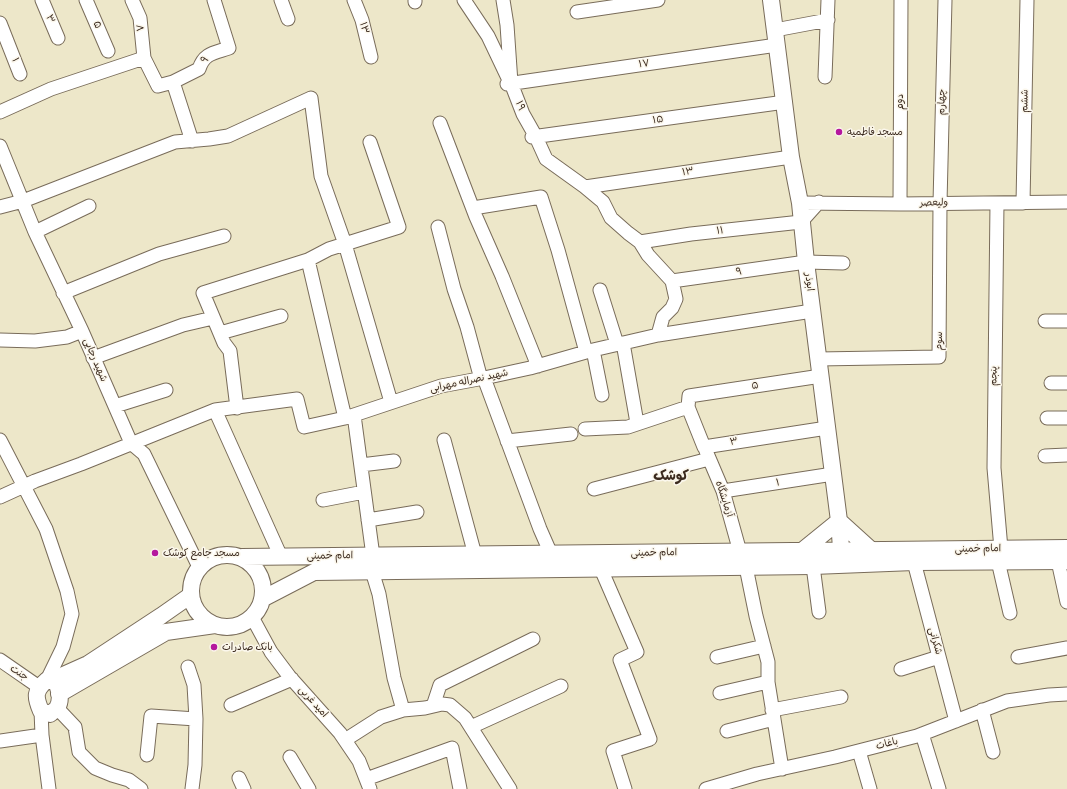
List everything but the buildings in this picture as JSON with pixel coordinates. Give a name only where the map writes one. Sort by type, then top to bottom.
[{"type":"main road","name":"ابوذر","points":[[771,0],[791,157],[800,203],[801,222],[839,521],[842,558]]},
{"type":"main road","points":[[802,551],[839,521],[871,550]]},
{"type":"main road","name":"امام خمینی","points":[[242,557],[281,557],[372,564],[601,569],[812,566],[871,550],[1064,556]]},
{"type":"main road","name":"امام خمینی","points":[[262,599],[314,572],[372,564],[475,555],[802,551],[842,558],[914,562],[1000,555]]},
{"type":"main road","points":[[219,555],[233,555],[242,557],[257,570],[262,579],[262,599],[259,609],[244,623],[235,626],[225,627],[206,621],[199,614],[191,596],[191,585],[199,567],[206,561],[219,555]]},
{"type":"main road","points":[[191,596],[88,664],[45,682],[36,700],[41,711],[50,714],[58,701],[166,632],[215,625]]},
{"type":"main road","points":[[45,682],[56,682],[59,690],[58,701]]},
{"type":"street","name":"۳","points":[[42,0],[58,38]]},
{"type":"street","name":"۵","points":[[86,0],[108,51]]},
{"type":"street","name":"۷","points":[[132,0],[140,18],[144,58]]},
{"type":"street","name":"۹","points":[[173,82],[199,69],[201,62],[206,56],[229,48],[214,0]]},
{"type":"street","points":[[281,0],[288,19]]},
{"type":"street","name":"۱۳","points":[[354,0],[362,20],[371,57]]},
{"type":"street","points":[[464,0],[488,36],[509,83]]},
{"type":"street","name":"۱۹","points":[[503,0],[507,25],[509,83],[546,159],[603,202],[611,218],[640,242],[648,255],[672,281]]},
{"type":"street","points":[[577,12],[658,0]]},
{"type":"street","points":[[825,76],[828,0]]},
{"type":"street","name":"دوم","points":[[900,204],[901,0]]},
{"type":"street","name":"چهارم","points":[[940,203],[945,0]]},
{"type":"street","name":"ششم","points":[[1023,203],[1027,0]]},
{"type":"street","name":"۱۷","points":[[509,83],[776,38],[828,20]]},
{"type":"street","name":"۱","points":[[0,23],[20,74]]},
{"type":"street","points":[[0,112],[51,89],[144,58],[158,86],[173,82],[192,141]]},
{"type":"street","points":[[0,207],[23,201],[175,142],[228,136],[311,98],[321,176],[345,244],[391,402]]},
{"type":"street","name":"۱۵","points":[[534,137],[785,102]]},
{"type":"street","points":[[440,123],[538,366]]},
{"type":"street","points":[[237,408],[230,351],[224,343],[203,293],[308,260],[329,249],[399,227],[370,142]]},
{"type":"street","name":"شهید رجایی","points":[[0,146],[35,232],[82,331],[131,443],[144,454],[199,567]]},
{"type":"street","name":"۱۳","points":[[585,187],[791,157]]},
{"type":"street","points":[[473,208],[541,197],[602,396]]},
{"type":"street","points":[[801,222],[819,202]]},
{"type":"street","name":"ولیعصر","points":[[800,203],[900,204],[1067,202]]},
{"type":"street","name":"سوم","points":[[818,359],[939,357],[940,203]]},
{"type":"street","name":"پنجم","points":[[997,203],[994,468],[1000,555],[1010,613]]},
{"type":"street","points":[[35,232],[89,206]]},
{"type":"street","name":"۱۱","points":[[640,242],[692,234],[801,222]]},
{"type":"street","points":[[438,227],[454,289],[483,378],[550,554]]},
{"type":"street","points":[[63,293],[159,254],[224,236]]},
{"type":"street","points":[[308,260],[361,464],[372,564],[394,678],[403,710]]},
{"type":"street","name":"۹","points":[[672,281],[806,262],[843,263]]},
{"type":"street","points":[[658,335],[663,317],[672,308],[676,299],[672,281]]},
{"type":"street","points":[[600,290],[620,344],[637,423]]},
{"type":"street","name":"شهید نصراله مهرابی","points":[[0,497],[23,486],[216,410],[297,399],[304,427],[349,416],[441,386],[538,366],[589,351],[658,335],[812,311]]},
{"type":"street","points":[[220,333],[282,316]]},
{"type":"street","points":[[94,358],[183,325],[213,318]]},
{"type":"street","points":[[1045,321],[1067,321]]},
{"type":"street","points":[[0,340],[35,341],[67,337],[82,331]]},
{"type":"street","name":"۵","points":[[689,401],[820,376]]},
{"type":"street","points":[[1051,383],[1067,383]]},
{"type":"street","points":[[115,406],[166,390]]},
{"type":"street","points":[[585,429],[628,427],[669,414],[689,401],[704,447]]},
{"type":"street","points":[[216,410],[281,557]]},
{"type":"street","points":[[1047,418],[1067,418]]},
{"type":"street","name":"۳","points":[[704,447],[827,428]]},
{"type":"street","points":[[507,441],[571,434]]},
{"type":"street","points":[[0,440],[46,529],[67,591],[72,614],[63,647],[45,682]]},
{"type":"street","points":[[444,440],[475,555]]},
{"type":"street","name":"آزمایشگاه","points":[[704,447],[723,491],[740,552]]},
{"type":"street","points":[[1046,456],[1067,455]]},
{"type":"street","points":[[594,489],[709,459]]},
{"type":"street","points":[[361,464],[394,461]]},
{"type":"street","name":"۱","points":[[723,491],[833,474]]},
{"type":"street","points":[[323,500],[364,492]]},
{"type":"street","points":[[368,520],[417,512]]},
{"type":"street","points":[[1064,556],[1067,602]]},
{"type":"street","name":"شکرانی","points":[[914,562],[956,721]]},
{"type":"street","points":[[812,566],[819,612]]},
{"type":"street","points":[[746,567],[768,662],[768,682],[782,769]]},
{"type":"street","points":[[601,569],[637,652],[620,660],[650,739],[613,751],[624,789]]},
{"type":"street","name":"امید غربی","points":[[252,617],[271,652],[292,679],[345,740],[359,761],[368,784]]},
{"type":"street","points":[[432,706],[440,685],[533,639]]},
{"type":"street","points":[[717,657],[764,646]]},
{"type":"street","points":[[1018,657],[1067,648]]},
{"type":"street","points":[[901,669],[939,657]]},
{"type":"street","name":"جنت","points":[[0,660],[45,682]]},
{"type":"street","points":[[188,667],[194,686],[196,719],[195,765],[192,789]]},
{"type":"street","points":[[231,705],[292,679]]},
{"type":"street","points":[[720,693],[768,682]]},
{"type":"street","points":[[471,728],[561,686]]},
{"type":"street","name":"باغات","points":[[706,789],[757,774],[859,751],[922,734],[1007,701],[1067,694]]},
{"type":"street","points":[[727,731],[773,715],[841,698]]},
{"type":"street","points":[[58,701],[75,727],[79,752],[95,768],[129,780],[141,789]]},
{"type":"street","points":[[345,740],[381,717],[403,710],[450,704],[465,718],[510,789]]},
{"type":"street","points":[[982,710],[993,752]]},
{"type":"street","points":[[41,711],[42,735],[49,789]]},
{"type":"street","points":[[147,755],[151,716],[196,719]]},
{"type":"street","points":[[922,734],[939,789]]},
{"type":"street","points":[[0,741],[42,735]]},
{"type":"street","points":[[368,784],[452,748],[460,789]]},
{"type":"street","points":[[859,751],[870,789]]},
{"type":"street","points":[[290,757],[309,789]]},
{"type":"place","name":"مسجد فاطمیه","points":[[839,132]]},
{"type":"place","name":"مسجد جامع کوشک","points":[[155,553]]},
{"type":"place","name":"بانک صادرات","points":[[214,647]]},
{"type":"district","name":"کوشک","points":[[671,476]]}]
